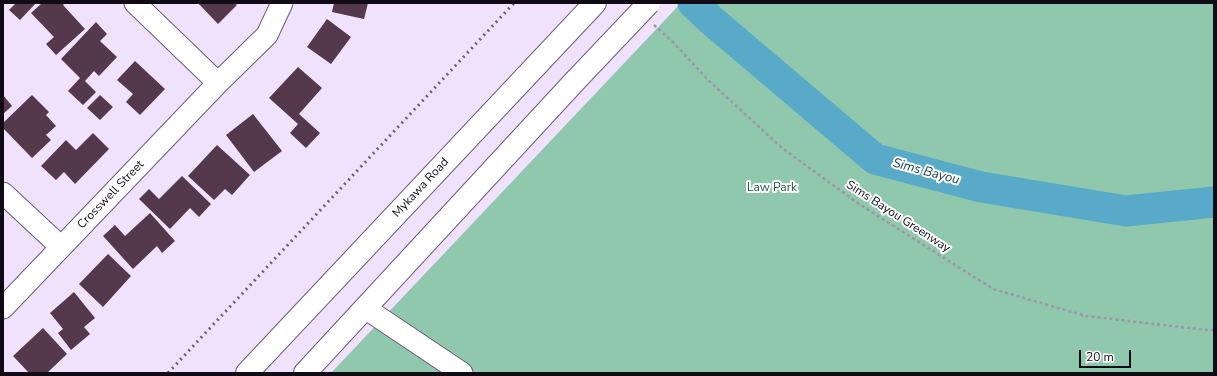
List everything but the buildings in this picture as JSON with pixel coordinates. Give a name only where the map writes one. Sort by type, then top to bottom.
[{"type":"main road","name":"Mykawa Road","points":[[247,373],[595,3]]},
{"type":"main road","points":[[305,373],[575,81],[650,13]]},
{"type":"street","points":[[135,3],[218,83]]},
{"type":"street","name":"Crosswell Street","points":[[3,308],[218,83],[267,35],[282,3]]},
{"type":"street","points":[[3,193],[61,247]]},
{"type":"street","points":[[365,308],[462,373]]},
{"type":"path","name":"Sims Bayou Greenway","points":[[650,13],[674,44],[708,80],[782,148],[859,204],[993,289],[1086,316],[1214,330]]},
{"type":"green space","name":"Law Park","points":[[681,3],[1214,3],[1214,373],[331,373]]},
{"type":"waterway","name":"Sims Bayou","points":[[693,3],[875,159],[981,187],[1126,211],[1214,202]]},
{"type":"railway","points":[[168,373],[514,3]]}]
